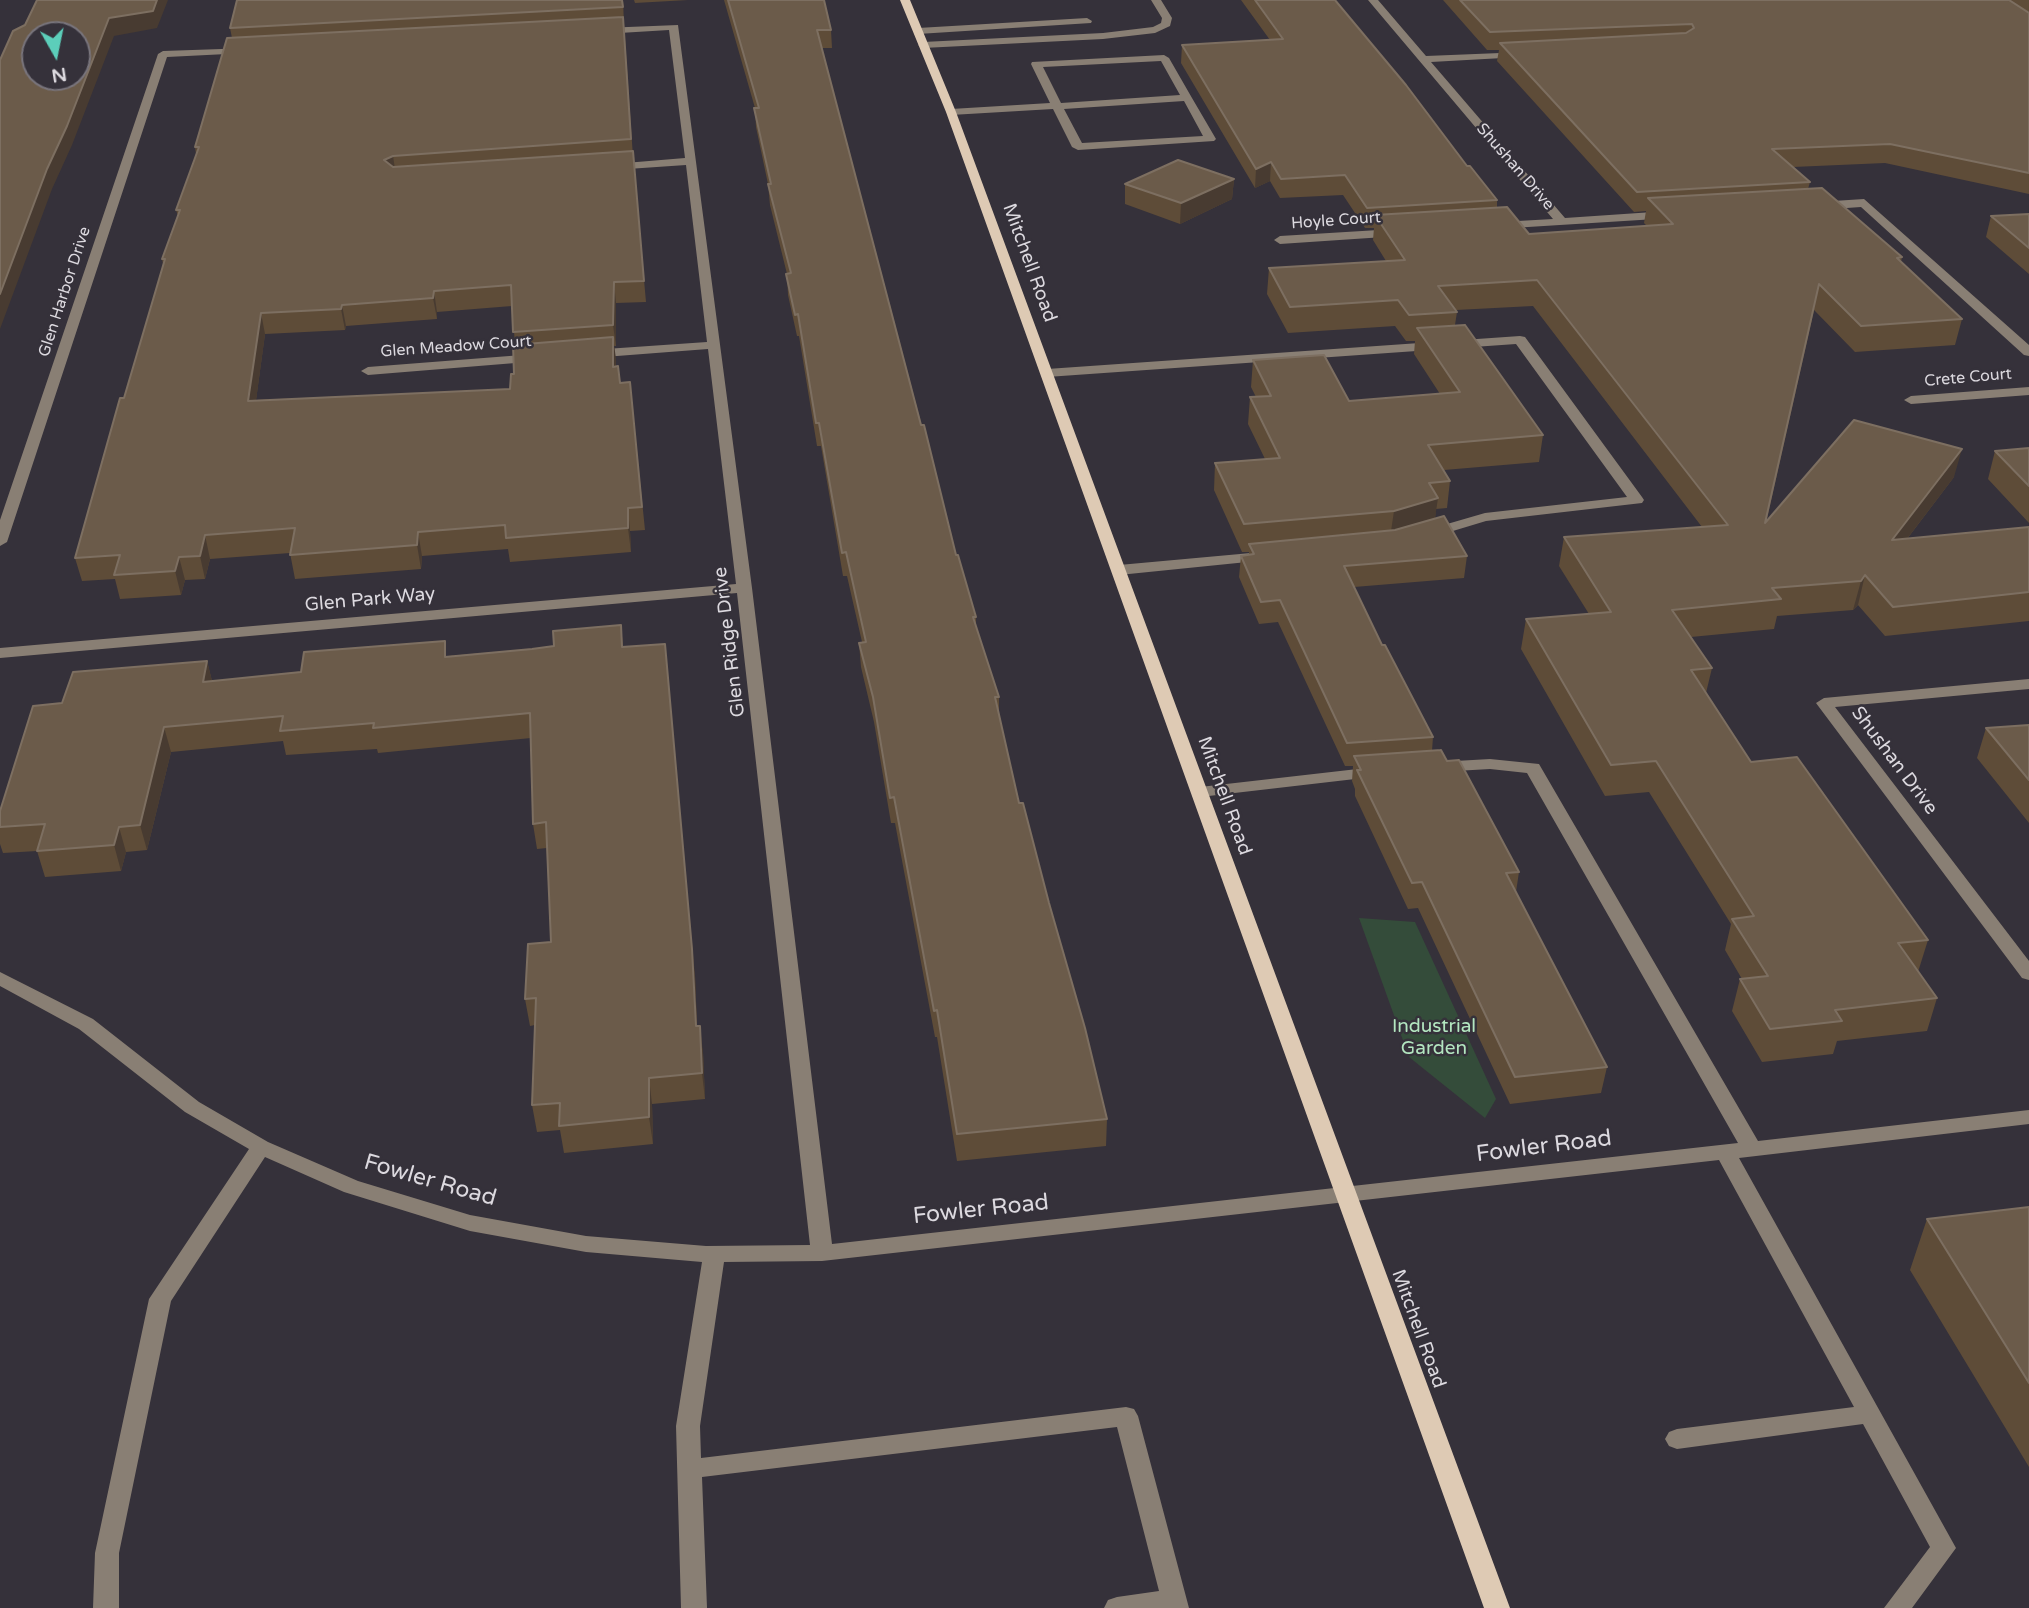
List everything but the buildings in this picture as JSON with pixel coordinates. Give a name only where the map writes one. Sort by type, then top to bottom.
[{"type":"main road","name":"Mitchell Road","points":[[905,0],[951,112],[1497,1608]]},
{"type":"street","points":[[920,38],[1103,36],[1155,30],[1166,24],[1167,18],[1156,0]]},
{"type":"street","name":"Shushan Drive","points":[[1373,0],[1562,222],[1686,214]]},
{"type":"street","points":[[920,38],[1087,21]]},
{"type":"street","name":"Glen Ridge Drive","points":[[591,32],[674,27],[744,588],[822,1253]]},
{"type":"street","name":"Glen Harbor Drive","points":[[0,541],[163,54],[259,49]]},
{"type":"street","points":[[1423,59],[1532,53]]},
{"type":"street","points":[[1164,58],[1210,139],[1078,147],[1057,106],[1036,64],[1164,58]]},
{"type":"street","points":[[951,112],[1187,98]]},
{"type":"street","points":[[597,168],[690,162]]},
{"type":"street","points":[[1809,206],[1864,203],[2029,352]]},
{"type":"street","points":[[1482,227],[1562,222]]},
{"type":"street","name":"Hoyle Court","points":[[1280,240],[1415,232]]},
{"type":"street","points":[[1047,373],[1520,340],[1637,500],[1485,517],[1419,537]]},
{"type":"street","points":[[576,355],[714,345]]},
{"type":"street","name":"Glen Meadow Court","points":[[368,371],[548,358]]},
{"type":"street","name":"Crete Court","points":[[1911,400],[2029,391]]},
{"type":"street","points":[[1119,570],[1283,555]]},
{"type":"street","name":"Glen Park Way","points":[[0,653],[744,588]]},
{"type":"street","name":"Shushan Drive","points":[[2029,684],[1824,703],[2029,974]]},
{"type":"street","points":[[1422,769],[1490,764],[1533,768],[1752,1149]]},
{"type":"street","points":[[1200,792],[1327,775],[1395,771]]},
{"type":"street","name":"Fowler Road","points":[[0,978],[86,1024],[192,1107],[261,1147],[351,1187],[470,1223],[586,1244],[714,1254],[822,1253],[1347,1196],[2029,1117]]},
{"type":"street","points":[[106,1608],[107,1553],[160,1299],[261,1147]]},
{"type":"street","points":[[1725,1152],[1944,1548],[1897,1608]]},
{"type":"street","points":[[692,1604],[688,1426],[714,1254]]},
{"type":"street","points":[[1677,1439],[1869,1413]]},
{"type":"street","points":[[690,1469],[1126,1416],[1175,1604],[1117,1608]]},
{"type":"green space","name":"Industrial Garden","points":[[1359,918],[1415,922],[1496,1099],[1485,1118],[1409,1057]]}]
